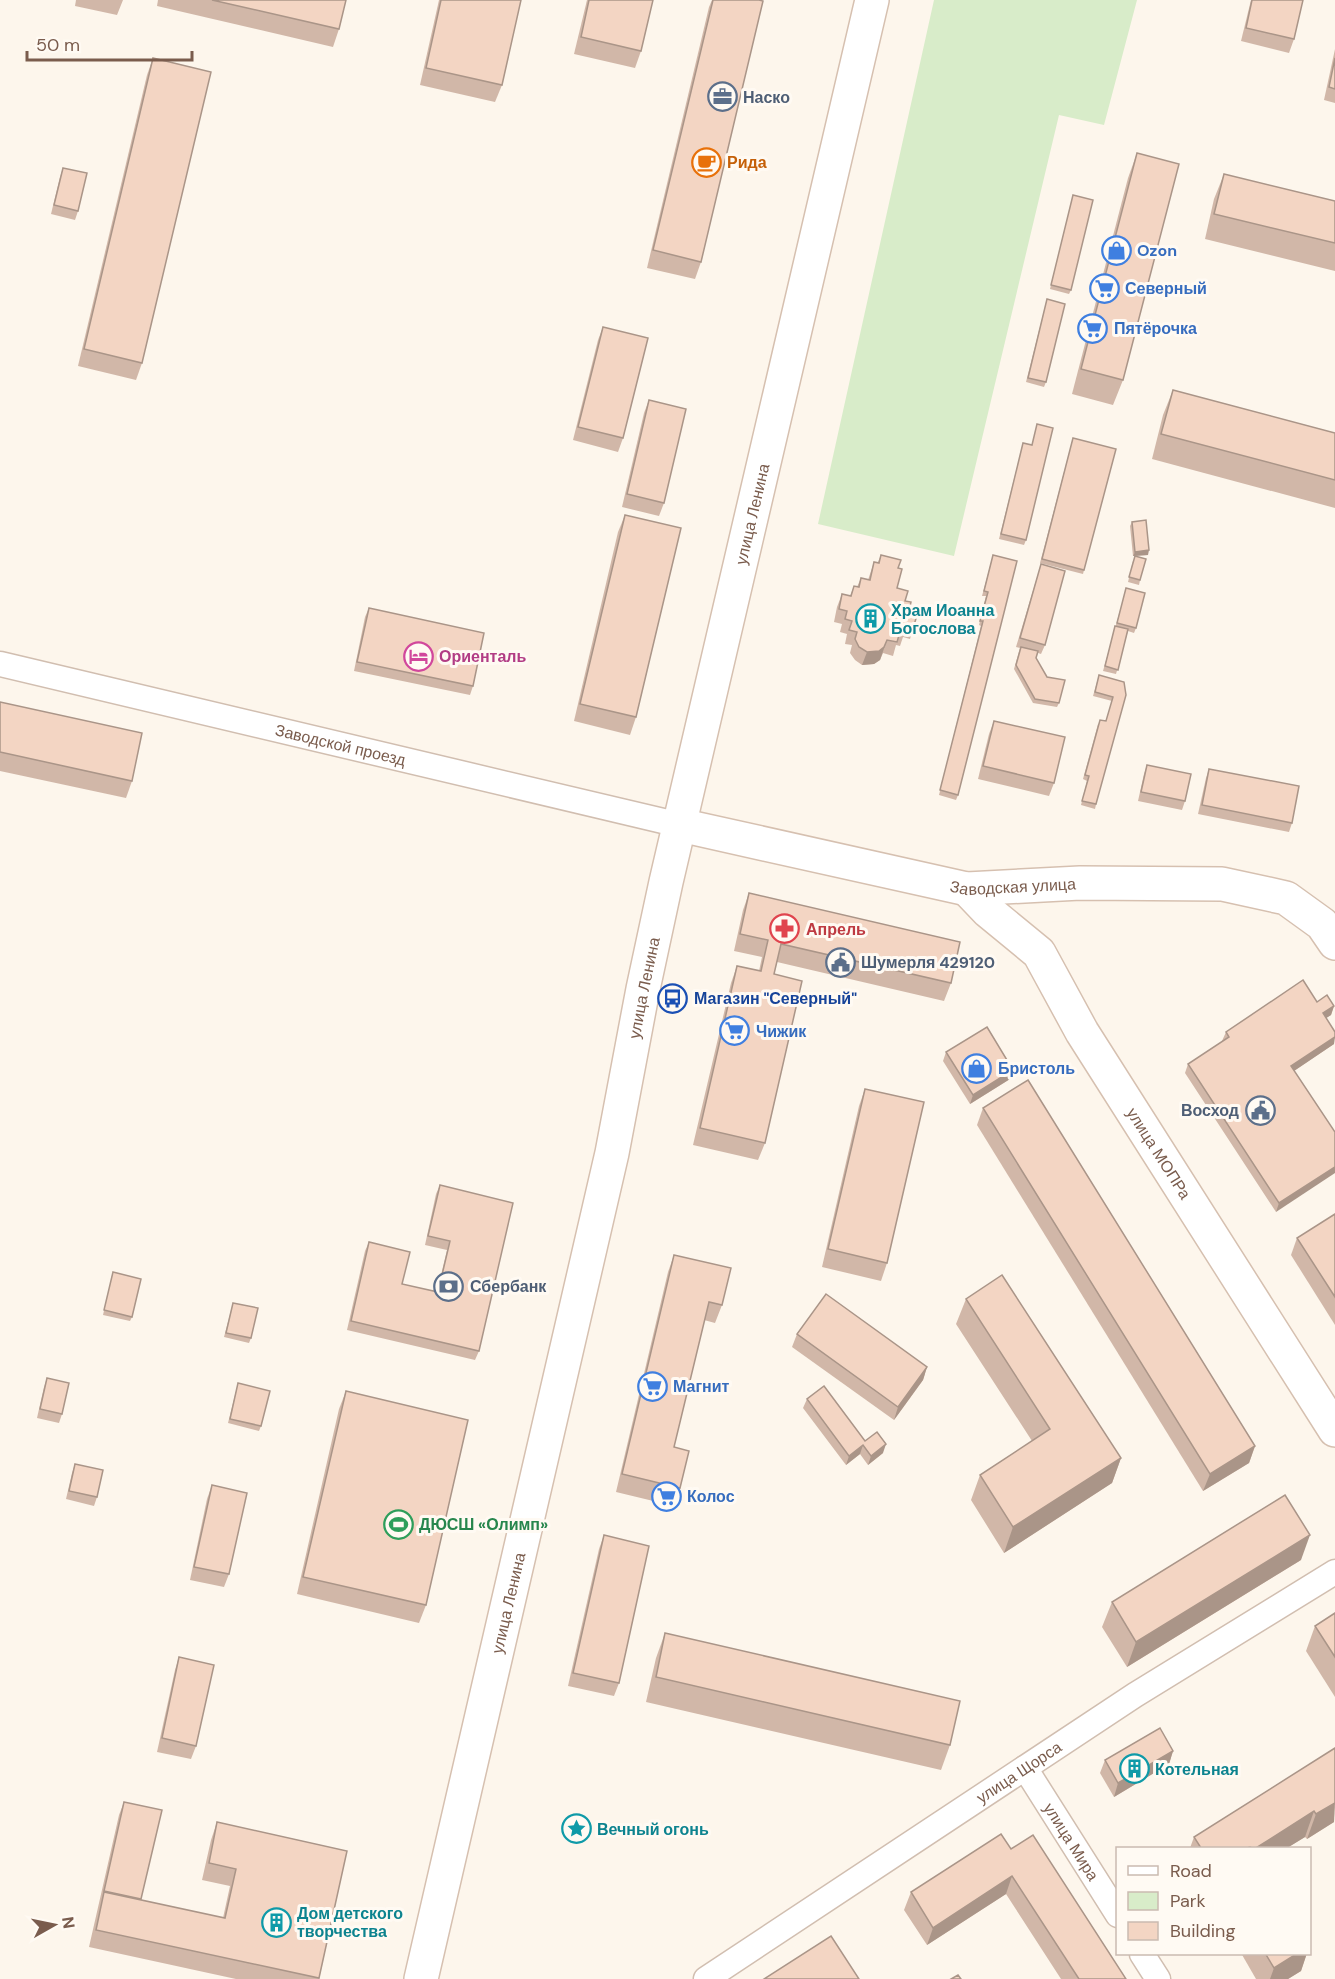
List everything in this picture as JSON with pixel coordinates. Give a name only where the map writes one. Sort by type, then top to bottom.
[{"type":"main road","name":"улица Ленина","points":[[421,1979],[612,1153],[643,989],[680,825],[872,0]]},
{"type":"main road","name":"Заводская улица","points":[[680,825],[967,889],[1080,884],[1222,884],[1286,898],[1322,924],[1335,942]]},
{"type":"main road","name":"улица МОПРа","points":[[967,889],[988,911],[1039,953],[1082,1032],[1335,1430]]},
{"type":"street","name":"Заводской проезд","points":[[0,664],[680,825]]},
{"type":"street","name":"улица Щорса","points":[[706,1979],[1135,1695],[1335,1572]]},
{"type":"street","name":"улица Мира","points":[[1025,1768],[1116,1912]]},
{"type":"street","points":[[1143,1955],[1158,1979]]},
{"type":"green space","points":[[934,0],[1137,0],[1104,125],[1059,115],[954,556],[818,524]]},
{"type":"building","points":[[212,0],[346,0],[339,29]]},
{"type":"building","points":[[441,0],[521,0],[502,85],[426,68]]},
{"type":"building","points":[[589,0],[653,0],[641,51],[581,37]]},
{"type":"building","points":[[713,0],[763,1],[701,262],[653,250]]},
{"type":"building","points":[[1252,0],[1303,0],[1294,39],[1246,28]]},
{"type":"building","points":[[153,58],[211,72],[142,363],[84,349]]},
{"type":"building","points":[[1335,58],[1335,89],[1329,87]]},
{"type":"building","points":[[1137,153],[1179,164],[1123,380],[1081,369]]},
{"type":"building","points":[[63,168],[87,173],[78,211],[54,205]]},
{"type":"building","points":[[1224,174],[1335,201],[1335,243],[1214,214]]},
{"type":"building","points":[[1073,195],[1093,200],[1071,290],[1051,285]]},
{"type":"building","points":[[1047,299],[1065,304],[1046,382],[1028,378]]},
{"type":"building","points":[[603,327],[648,338],[623,438],[578,427]]},
{"type":"building","points":[[1173,390],[1335,433],[1335,480],[1161,434]]},
{"type":"building","points":[[649,400],[686,409],[664,503],[627,494]]},
{"type":"building","points":[[1037,424],[1053,428],[1026,540],[1001,534],[1023,443],[1032,445]]},
{"type":"building","points":[[1073,438],[1116,449],[1084,570],[1042,559]]},
{"type":"building","points":[[625,515],[681,528],[636,717],[580,704]]},
{"type":"building","points":[[1146,520],[1149,550],[1135,552],[1132,522]]},
{"type":"building","name":"Храм Иоанна Богослова","points":[[881,555],[901,560],[898,568],[902,569],[897,588],[908,591],[905,601],[911,602],[909,610],[918,612],[914,625],[907,623],[904,633],[900,632],[897,642],[887,640],[879,651],[867,652],[859,647],[855,639],[857,632],[849,630],[852,621],[845,619],[847,611],[839,609],[842,594],[851,596],[854,586],[859,587],[861,578],[870,580],[874,562],[879,563]]},
{"type":"building","points":[[993,555],[1017,561],[958,795],[940,790],[983,621],[980,621],[988,592],[984,591]]},
{"type":"building","points":[[1135,556],[1146,559],[1140,580],[1129,577]]},
{"type":"building","points":[[1041,564],[1065,571],[1045,645],[1020,638]]},
{"type":"building","points":[[1126,588],[1145,593],[1136,628],[1117,623]]},
{"type":"building","name":"Ориенталь","points":[[369,608],[484,633],[473,686],[357,662]]},
{"type":"building","points":[[1115,626],[1128,629],[1118,670],[1105,666]]},
{"type":"building","points":[[1021,647],[1038,651],[1036,658],[1047,677],[1065,680],[1059,703],[1035,699],[1016,665]]},
{"type":"building","points":[[1099,675],[1124,682],[1126,695],[1096,804],[1082,801],[1089,776],[1085,775],[1100,720],[1106,721],[1113,697],[1095,692]]},
{"type":"building","points":[[0,702],[142,733],[132,781],[0,752]]},
{"type":"building","points":[[994,721],[1065,737],[1054,783],[983,766]]},
{"type":"building","points":[[1147,765],[1191,774],[1185,801],[1141,792]]},
{"type":"building","points":[[1209,769],[1299,786],[1292,823],[1202,805]]},
{"type":"building","points":[[749,893],[960,942],[951,983],[781,944],[774,974],[802,981],[765,1143],[700,1128],[737,966],[761,971],[768,940],[740,934]]},
{"type":"building","name":"Восход","points":[[1303,980],[1317,1002],[1327,995],[1334,1006],[1323,1013],[1335,1032],[1335,1037],[1291,1066],[1335,1132],[1335,1167],[1279,1203],[1188,1064],[1229,1037],[1226,1032]]},
{"type":"building","points":[[987,1027],[1013,1070],[973,1095],[946,1052]]},
{"type":"building","points":[[1028,1080],[1255,1446],[1210,1474],[983,1108]]},
{"type":"building","points":[[865,1089],[924,1102],[887,1263],[828,1249]]},
{"type":"building","points":[[440,1185],[513,1203],[479,1351],[351,1321],[369,1242],[410,1252],[402,1284],[438,1292],[450,1241],[428,1236]]},
{"type":"building","points":[[1335,1214],[1335,1297],[1297,1238]]},
{"type":"building","points":[[674,1255],[731,1268],[722,1305],[709,1302],[674,1447],[689,1451],[680,1488],[622,1474]]},
{"type":"building","points":[[113,1272],[141,1279],[132,1317],[104,1310]]},
{"type":"building","points":[[1002,1275],[1121,1458],[1013,1527],[980,1475],[1050,1429],[966,1299]]},
{"type":"building","points":[[826,1294],[927,1367],[898,1407],[797,1334]]},
{"type":"building","points":[[233,1303],[258,1308],[251,1338],[226,1333]]},
{"type":"building","points":[[47,1378],[69,1383],[62,1414],[40,1409]]},
{"type":"building","points":[[238,1383],[270,1391],[261,1426],[230,1419]]},
{"type":"building","points":[[824,1386],[865,1441],[877,1432],[886,1444],[871,1456],[863,1445],[849,1456],[807,1399]]},
{"type":"building","points":[[346,1391],[468,1420],[426,1605],[303,1577]]},
{"type":"building","points":[[75,1464],[103,1470],[97,1497],[69,1491]]},
{"type":"building","points":[[212,1485],[247,1493],[229,1574],[194,1567]]},
{"type":"building","points":[[1285,1495],[1310,1535],[1136,1642],[1112,1602]]},
{"type":"building","points":[[604,1535],[649,1546],[619,1683],[573,1673]]},
{"type":"building","points":[[1335,1613],[1335,1657],[1315,1626]]},
{"type":"building","points":[[665,1633],[960,1701],[950,1745],[656,1677]]},
{"type":"building","points":[[179,1657],[214,1665],[196,1746],[162,1738]]},
{"type":"building","points":[[1160,1728],[1173,1751],[1118,1783],[1105,1760]]},
{"type":"building","points":[[1335,1748],[1335,1803],[1316,1814],[1314,1811],[1258,1847],[1200,1847],[1194,1837]]},
{"type":"building","points":[[124,1802],[162,1810],[141,1899],[104,1891]]},
{"type":"building","name":"Дом детского творчества","points":[[217,1822],[347,1851],[319,1978],[96,1930],[104,1892],[225,1918],[236,1869],[209,1863]]},
{"type":"building","points":[[1001,1834],[1011,1849],[1033,1835],[1126,1979],[1079,1979],[1012,1876],[933,1928],[911,1892]]},
{"type":"building","points":[[831,1936],[859,1979],[764,1979]]},
{"type":"building","points":[[1266,1955],[1295,1955],[1274,1968]]},
{"type":"place","name":"Наско","points":[[722,97]]},
{"type":"place","name":"Рида","points":[[706,162]]},
{"type":"place","name":"Ozon","points":[[1116,250]]},
{"type":"place","name":"Северный","points":[[1104,288]]},
{"type":"place","name":"Пятёрочка","points":[[1093,328]]},
{"type":"place","name":"Храм Иоанна Богослова","points":[[870,619]]},
{"type":"place","name":"Ориенталь","points":[[418,656]]},
{"type":"place","name":"Апрель","points":[[785,929]]},
{"type":"place","name":"Шумерля 429120","points":[[840,962]]},
{"type":"place","name":"Магазин \"Северный\"","points":[[673,998]]},
{"type":"place","name":"Чижик","points":[[735,1031]]},
{"type":"place","name":"Бристоль","points":[[977,1068]]},
{"type":"place","name":"Восход","points":[[1260,1110]]},
{"type":"place","name":"Сбербанк","points":[[449,1286]]},
{"type":"place","name":"Магнит","points":[[652,1386]]},
{"type":"place","name":"Колос","points":[[666,1496]]},
{"type":"place","name":"ДЮСШ «Олимп»","points":[[398,1524]]},
{"type":"place","name":"Котельная","points":[[1134,1769]]},
{"type":"place","name":"Вечный огонь","points":[[576,1829]]},
{"type":"place","name":"Дом детского творчества","points":[[276,1922]]}]
